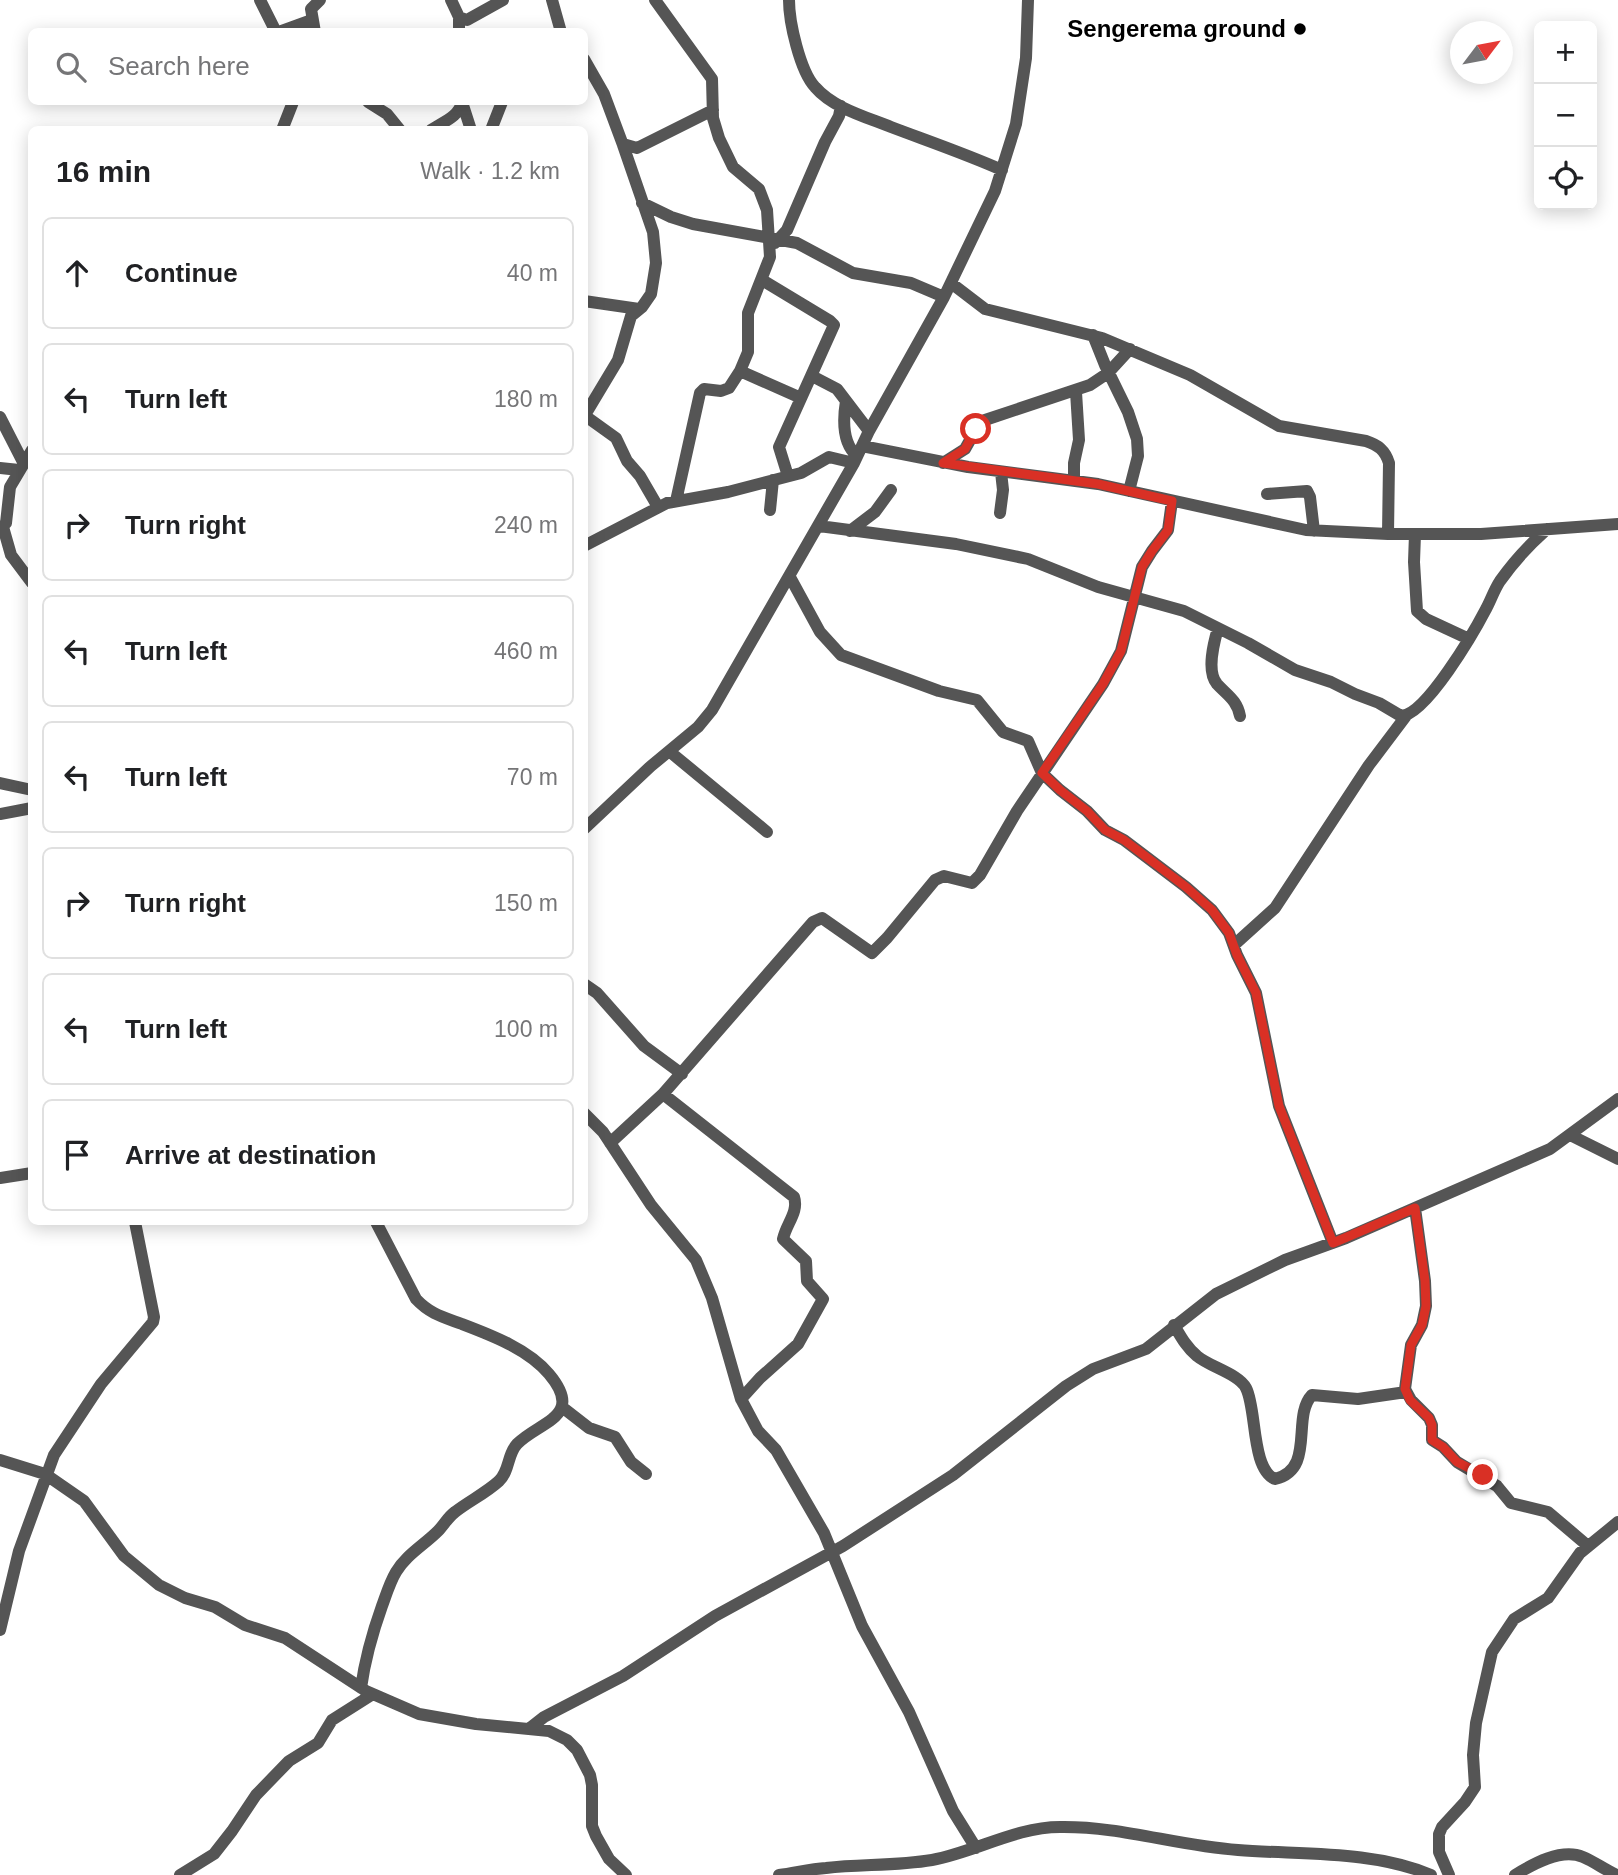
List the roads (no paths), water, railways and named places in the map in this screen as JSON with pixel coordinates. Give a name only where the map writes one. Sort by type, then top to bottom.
[{"type":"street","points":[[260,0],[275,28]]},
{"type":"street","points":[[314,28],[311,9],[320,0]]},
{"type":"street","points":[[451,0],[459,17],[460,28]]},
{"type":"street","points":[[459,17],[467,20],[503,0]]},
{"type":"street","points":[[552,0],[560,28]]},
{"type":"street","points":[[655,0],[712,79],[713,110],[719,138],[733,167],[756,185],[763,196],[773,242],[770,257],[748,313],[748,352],[740,371],[726,390],[707,389],[700,393],[676,501]]},
{"type":"street","points":[[789,0],[792,25],[810,82],[823,94],[841,106],[1003,170]]},
{"type":"street","points":[[588,824],[698,727],[712,709],[819,526],[944,297],[1003,170],[1016,124],[1026,58],[1028,0]]},
{"type":"street","points":[[588,66],[604,94],[623,144],[653,232],[656,263],[651,293],[631,316],[618,359],[588,411]]},
{"type":"street","points":[[284,126],[292,105]]},
{"type":"street","points":[[373,105],[387,114],[397,126]]},
{"type":"street","points":[[450,124],[461,105]]},
{"type":"street","points":[[463,105],[470,126]]},
{"type":"street","points":[[493,126],[501,105]]},
{"type":"street","points":[[773,242],[787,230],[839,116],[841,106]]},
{"type":"street","points":[[623,144],[637,148],[713,110]]},
{"type":"street","points":[[642,203],[671,218],[693,224],[773,242],[797,243],[853,273],[911,284],[944,297]]},
{"type":"street","points":[[762,279],[833,323],[834,328],[779,447],[788,476]]},
{"type":"street","points":[[951,283],[985,309],[1093,335],[1190,375],[1279,426],[1366,440],[1375,444],[1387,456],[1389,463],[1388,534]]},
{"type":"street","points":[[588,302],[639,309]]},
{"type":"street","points":[[1093,335],[1128,412],[1137,439],[1138,456],[1129,491]]},
{"type":"street","points":[[943,463],[965,449],[978,426],[985,420],[1099,381],[1130,349]]},
{"type":"street","points":[[740,371],[801,398]]},
{"type":"street","points":[[812,376],[837,389],[869,431]]},
{"type":"street","points":[[1074,481],[1074,463],[1079,440],[1076,391]]},
{"type":"street","points":[[846,401],[843,422],[849,447],[858,455]]},
{"type":"street","points":[[0,417],[21,466]]},
{"type":"street","points":[[588,418],[616,438],[627,461],[640,476],[658,507]]},
{"type":"street","points":[[588,543],[658,507],[676,501],[728,492],[801,473],[825,457],[858,455],[943,463],[1074,481],[1314,531],[1481,534],[1618,524]]},
{"type":"street","points":[[28,456],[10,488],[2,528],[11,555],[28,578]]},
{"type":"street","points":[[0,468],[21,466]]},
{"type":"street","points":[[1000,513],[1003,490],[1001,472]]},
{"type":"street","points":[[770,510],[773,481]]},
{"type":"street","points":[[850,531],[875,512],[891,490]]},
{"type":"street","points":[[1267,494],[1307,491],[1314,531]]},
{"type":"street","points":[[610,1143],[682,1074],[813,922],[822,918],[872,953],[935,880],[944,876],[972,883],[980,875],[1042,773],[1118,658],[1145,561],[1168,530],[1172,501]]},
{"type":"street","points":[[819,526],[949,543],[1028,559],[1098,587],[1184,611],[1303,674],[1331,682],[1406,716]]},
{"type":"street","points":[[1234,945],[1275,908],[1369,765],[1406,716],[1419,707],[1450,668],[1500,581],[1520,554],[1547,529]]},
{"type":"street","points":[[1415,534],[1417,611],[1426,619],[1469,639]]},
{"type":"street","points":[[790,577],[820,632],[841,655],[939,691],[977,700],[1003,732],[1028,741],[1042,773],[1060,790],[1087,811],[1105,830],[1141,852],[1201,900],[1223,922],[1256,993],[1279,1106],[1333,1243]]},
{"type":"street","points":[[1218,628],[1213,676],[1218,685],[1234,700],[1240,716]]},
{"type":"street","points":[[669,751],[767,832]]},
{"type":"street","points":[[0,783],[28,789]]},
{"type":"street","points":[[0,814],[28,809]]},
{"type":"street","points":[[588,987],[597,993],[644,1046],[682,1074]]},
{"type":"street","points":[[663,1094],[794,1197],[795,1213],[783,1239],[806,1261],[807,1281],[823,1299],[798,1344],[741,1399]]},
{"type":"street","points":[[530,1728],[544,1717],[623,1676],[715,1616],[832,1551],[953,1475],[1075,1381],[1108,1362],[1146,1349],[1216,1294],[1244,1279],[1540,1153],[1618,1100]]},
{"type":"street","points":[[588,1118],[610,1143],[658,1214],[696,1260],[712,1298],[741,1399],[758,1432],[775,1450],[832,1551],[862,1626],[909,1712],[953,1811],[976,1848]]},
{"type":"street","points":[[1570,1135],[1618,1159]]},
{"type":"street","points":[[0,1178],[28,1174]]},
{"type":"street","points":[[1415,1208],[1426,1306],[1422,1325],[1411,1345],[1406,1372],[1406,1392],[1410,1400],[1429,1418],[1432,1440],[1457,1462],[1491,1481],[1511,1503],[1548,1512],[1588,1546]]},
{"type":"street","points":[[0,1630],[19,1551],[45,1474],[62,1441],[101,1384],[153,1322],[153,1305],[136,1225]]},
{"type":"street","points":[[180,1875],[214,1854],[256,1795],[289,1761],[318,1743],[332,1720],[367,1691],[369,1641],[397,1570],[447,1519],[499,1480],[507,1470],[510,1456],[517,1444],[553,1419],[562,1407],[561,1395],[551,1376],[529,1357],[514,1347],[476,1330],[434,1315],[416,1300],[378,1225]]},
{"type":"street","points":[[1174,1325],[1196,1356],[1244,1384],[1248,1391],[1253,1429],[1263,1463],[1266,1472],[1275,1479],[1285,1474],[1298,1460],[1303,1443],[1302,1426],[1307,1402],[1312,1395],[1358,1399],[1406,1392]]},
{"type":"street","points":[[562,1407],[589,1428],[615,1437],[631,1462],[646,1474]]},
{"type":"street","points":[[0,1460],[45,1474],[84,1501],[124,1556],[159,1585],[185,1598],[215,1607],[246,1625],[285,1638],[367,1691],[405,1710],[432,1717],[530,1728],[558,1734],[577,1750],[592,1785],[591,1810],[596,1836],[609,1858],[626,1875]]},
{"type":"street","points":[[1449,1875],[1439,1852],[1439,1834],[1475,1787],[1473,1755],[1476,1723],[1492,1652],[1500,1643],[1507,1626],[1548,1598],[1570,1565],[1588,1546],[1618,1522]]},
{"type":"street","points":[[779,1875],[827,1868],[912,1863],[976,1848],[1038,1828],[1100,1828],[1229,1849],[1372,1860],[1431,1875]]},
{"type":"street","points":[[1515,1875],[1545,1860],[1572,1855],[1584,1857],[1617,1875]]},
{"type":"place","name":"Sengerema ground","points":[[1300,29]]}]
